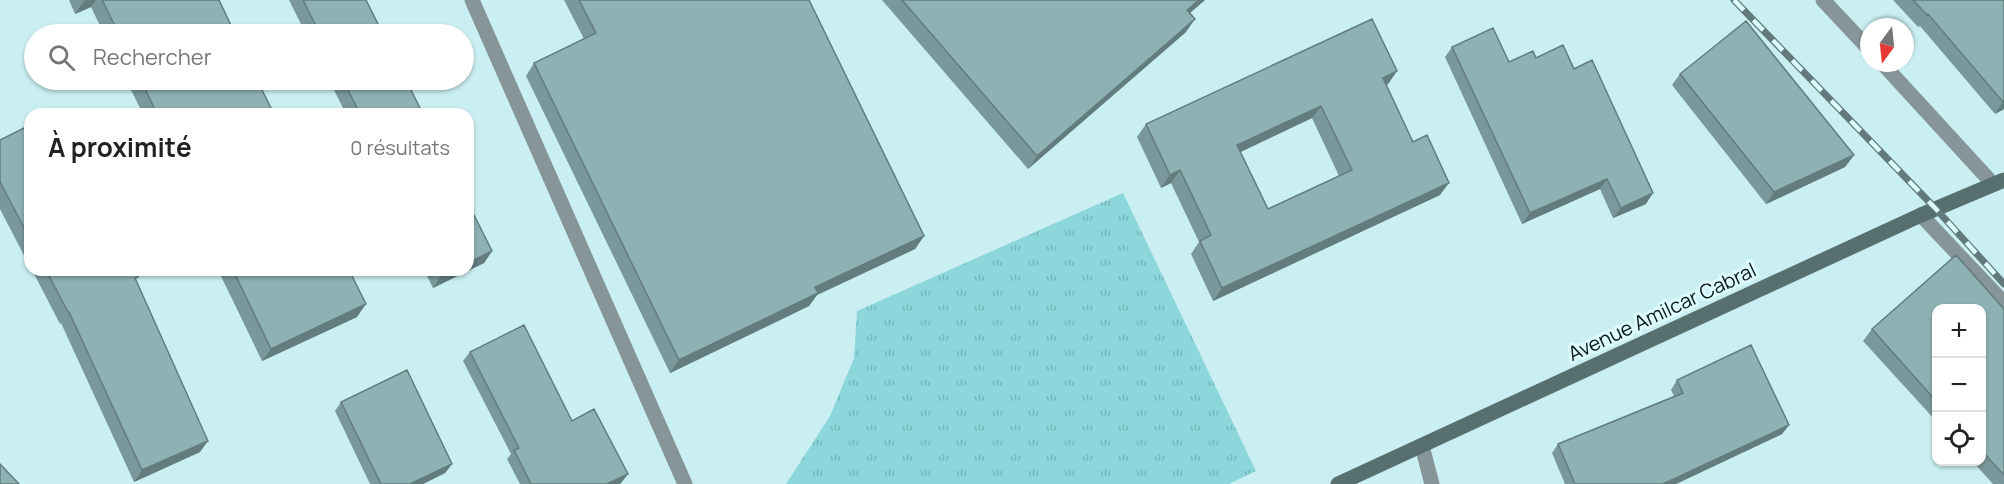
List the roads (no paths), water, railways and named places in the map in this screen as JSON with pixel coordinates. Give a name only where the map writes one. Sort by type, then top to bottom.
[{"type":"main road","name":"Avenue Amilcar Cabral","points":[[1338,484],[1921,215],[1999,182]]},
{"type":"street","points":[[472,0],[685,484]]},
{"type":"street","points":[[1823,0],[1860,40]]},
{"type":"street","points":[[1890,72],[1999,182]]},
{"type":"street","points":[[1921,215],[2004,303]]},
{"type":"street","points":[[1422,446],[1432,484]]},
{"type":"railway","points":[[1734,0],[1936,209],[2004,284]]}]
